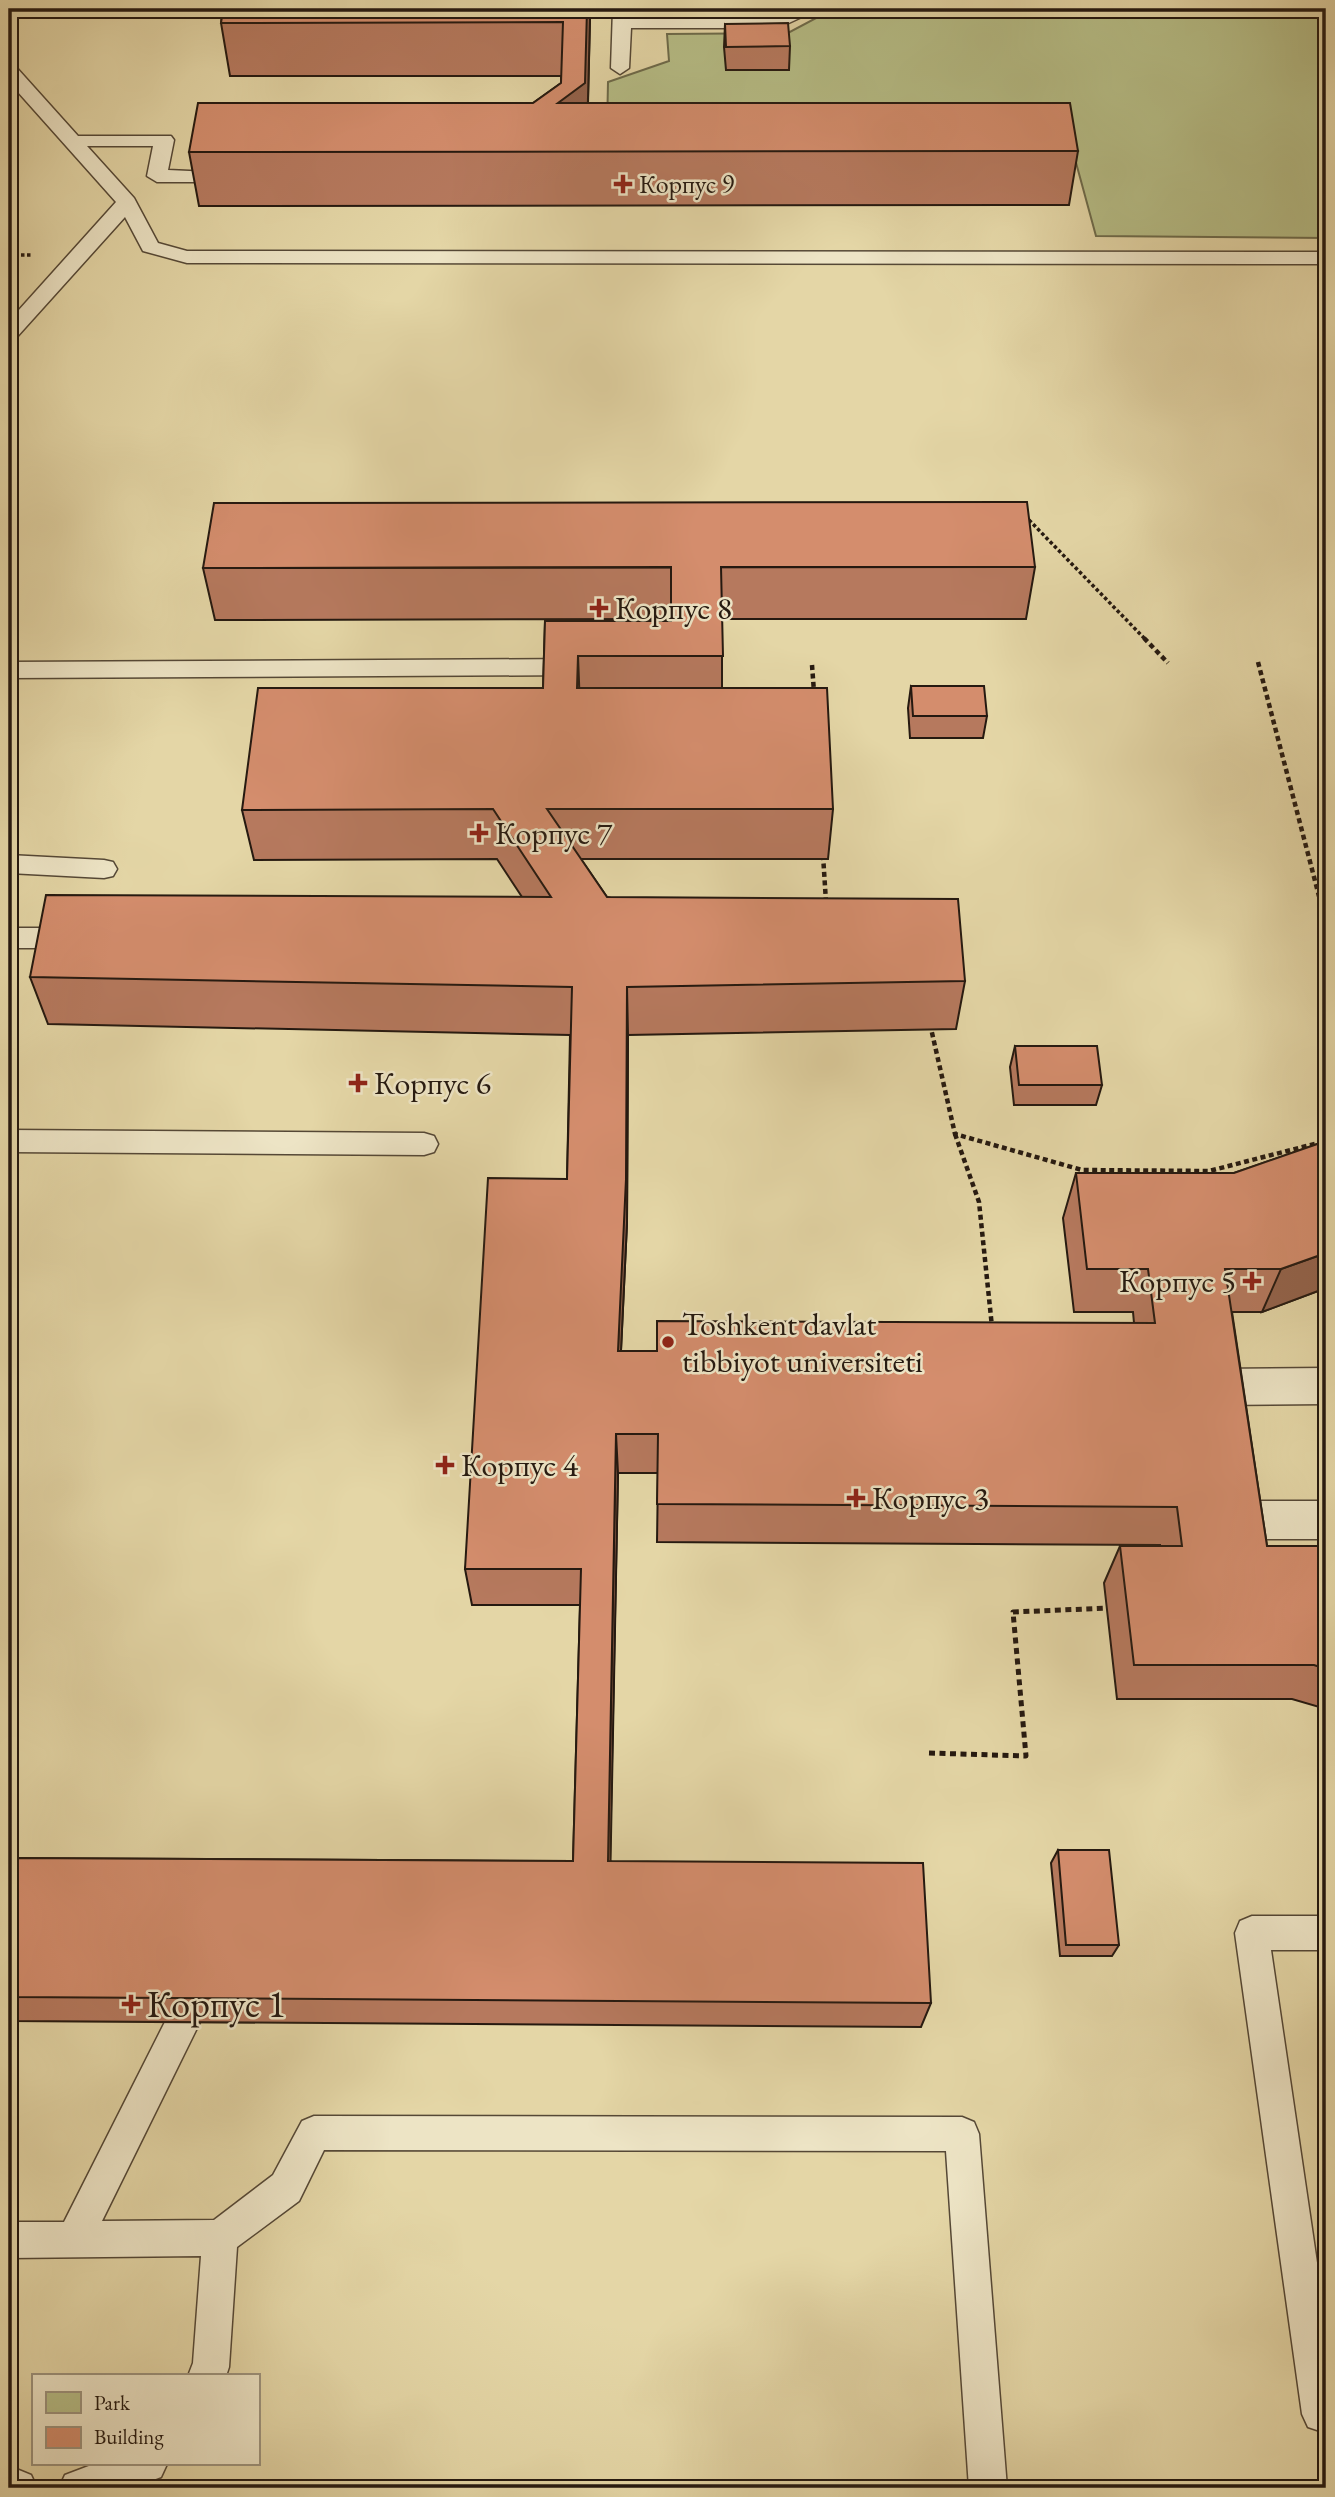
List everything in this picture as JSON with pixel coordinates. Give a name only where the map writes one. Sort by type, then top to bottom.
[{"type":"street","points":[[1216,1387],[1326,1386]]},
{"type":"street","points":[[1237,1520],[1326,1520]]},
{"type":"lane","points":[[620,68],[621,15],[778,22],[810,9]]},
{"type":"lane","points":[[9,71],[127,202],[150,247],[187,257],[1326,258]]},
{"type":"lane","points":[[74,143],[89,140],[164,140],[157,176],[204,176]]},
{"type":"lane","points":[[9,333],[127,202]]},
{"type":"lane","points":[[9,670],[597,667]]},
{"type":"lane","points":[[9,864],[104,869]]},
{"type":"lane","points":[[9,938],[81,938],[85,912]]},
{"type":"lane","points":[[9,1141],[424,1144]]},
{"type":"lane","points":[[1326,1933],[1252,1933],[1321,2414],[1326,2414]]},
{"type":"lane","points":[[75,2239],[183,2022]]},
{"type":"lane","points":[[9,2240],[220,2238],[286,2188],[314,2133],[962,2134],[988,2488]]},
{"type":"lane","points":[[207,2374],[211,2367],[220,2238]]},
{"type":"lane","points":[[78,2488],[142,2466]]},
{"type":"lane","points":[[9,2485],[18,2488]]},
{"type":"path","points":[[1029,520],[1168,663]]},
{"type":"path","points":[[1258,662],[1326,923]]},
{"type":"path","points":[[812,665],[815,706]]},
{"type":"path","points":[[822,842],[826,910]]},
{"type":"path","points":[[928,1016],[955,1135],[979,1202],[994,1340]]},
{"type":"path","points":[[955,1135],[1082,1170],[1209,1171],[1326,1141]]},
{"type":"path","points":[[929,1753],[1026,1756],[1013,1612],[1121,1607]]},
{"type":"green space","points":[[675,9],[785,9],[752,17],[675,15]]},
{"type":"green space","points":[[833,9],[1326,9],[1326,238],[1096,236],[1069,137],[607,132],[608,82],[669,61],[667,34],[788,33]]},
{"type":"building","points":[[223,9],[587,9],[585,83],[558,103],[1070,103],[1078,151],[189,152],[198,103],[533,103],[561,83],[563,22],[221,23]]},
{"type":"building","points":[[788,23],[790,46],[726,47],[725,24]]},
{"type":"building","points":[[1027,502],[1035,567],[721,567],[723,656],[578,656],[577,688],[827,688],[833,809],[547,809],[607,897],[958,899],[965,981],[627,987],[626,1179],[618,1351],[657,1351],[657,1321],[1155,1323],[1148,1269],[1087,1269],[1076,1173],[1234,1173],[1326,1141],[1326,1253],[1281,1269],[1225,1269],[1267,1546],[1326,1546],[1326,1669],[1314,1665],[1134,1665],[1120,1546],[1182,1546],[1177,1507],[657,1504],[658,1434],[616,1434],[608,1861],[923,1863],[931,2003],[9,1997],[9,1858],[573,1861],[581,1569],[465,1569],[488,1178],[567,1179],[572,987],[30,977],[46,895],[551,897],[493,809],[242,810],[258,688],[543,688],[545,621],[671,621],[671,567],[203,568],[214,503]]},
{"type":"building","points":[[911,686],[984,686],[987,716],[913,716]]},
{"type":"building","points":[[1015,1046],[1097,1046],[1102,1085],[1019,1085]]},
{"type":"building","points":[[1058,1850],[1109,1850],[1119,1945],[1066,1945]]},
{"type":"place","name":"Корпус 9","points":[[623,184]]},
{"type":"place","name":"Корпус 8","points":[[599,608]]},
{"type":"place","name":"Корпус 7","points":[[479,833]]},
{"type":"place","name":"Корпус 6","points":[[358,1083]]},
{"type":"place","name":"Корпус 5","points":[[1252,1281]]},
{"type":"place","name":"Toshkent davlat tibbiyot universiteti","points":[[668,1342]]},
{"type":"place","name":"Корпус 4","points":[[445,1465]]},
{"type":"place","name":"Корпус 3","points":[[856,1498]]},
{"type":"place","name":"Корпус 1","points":[[131,2004]]}]
